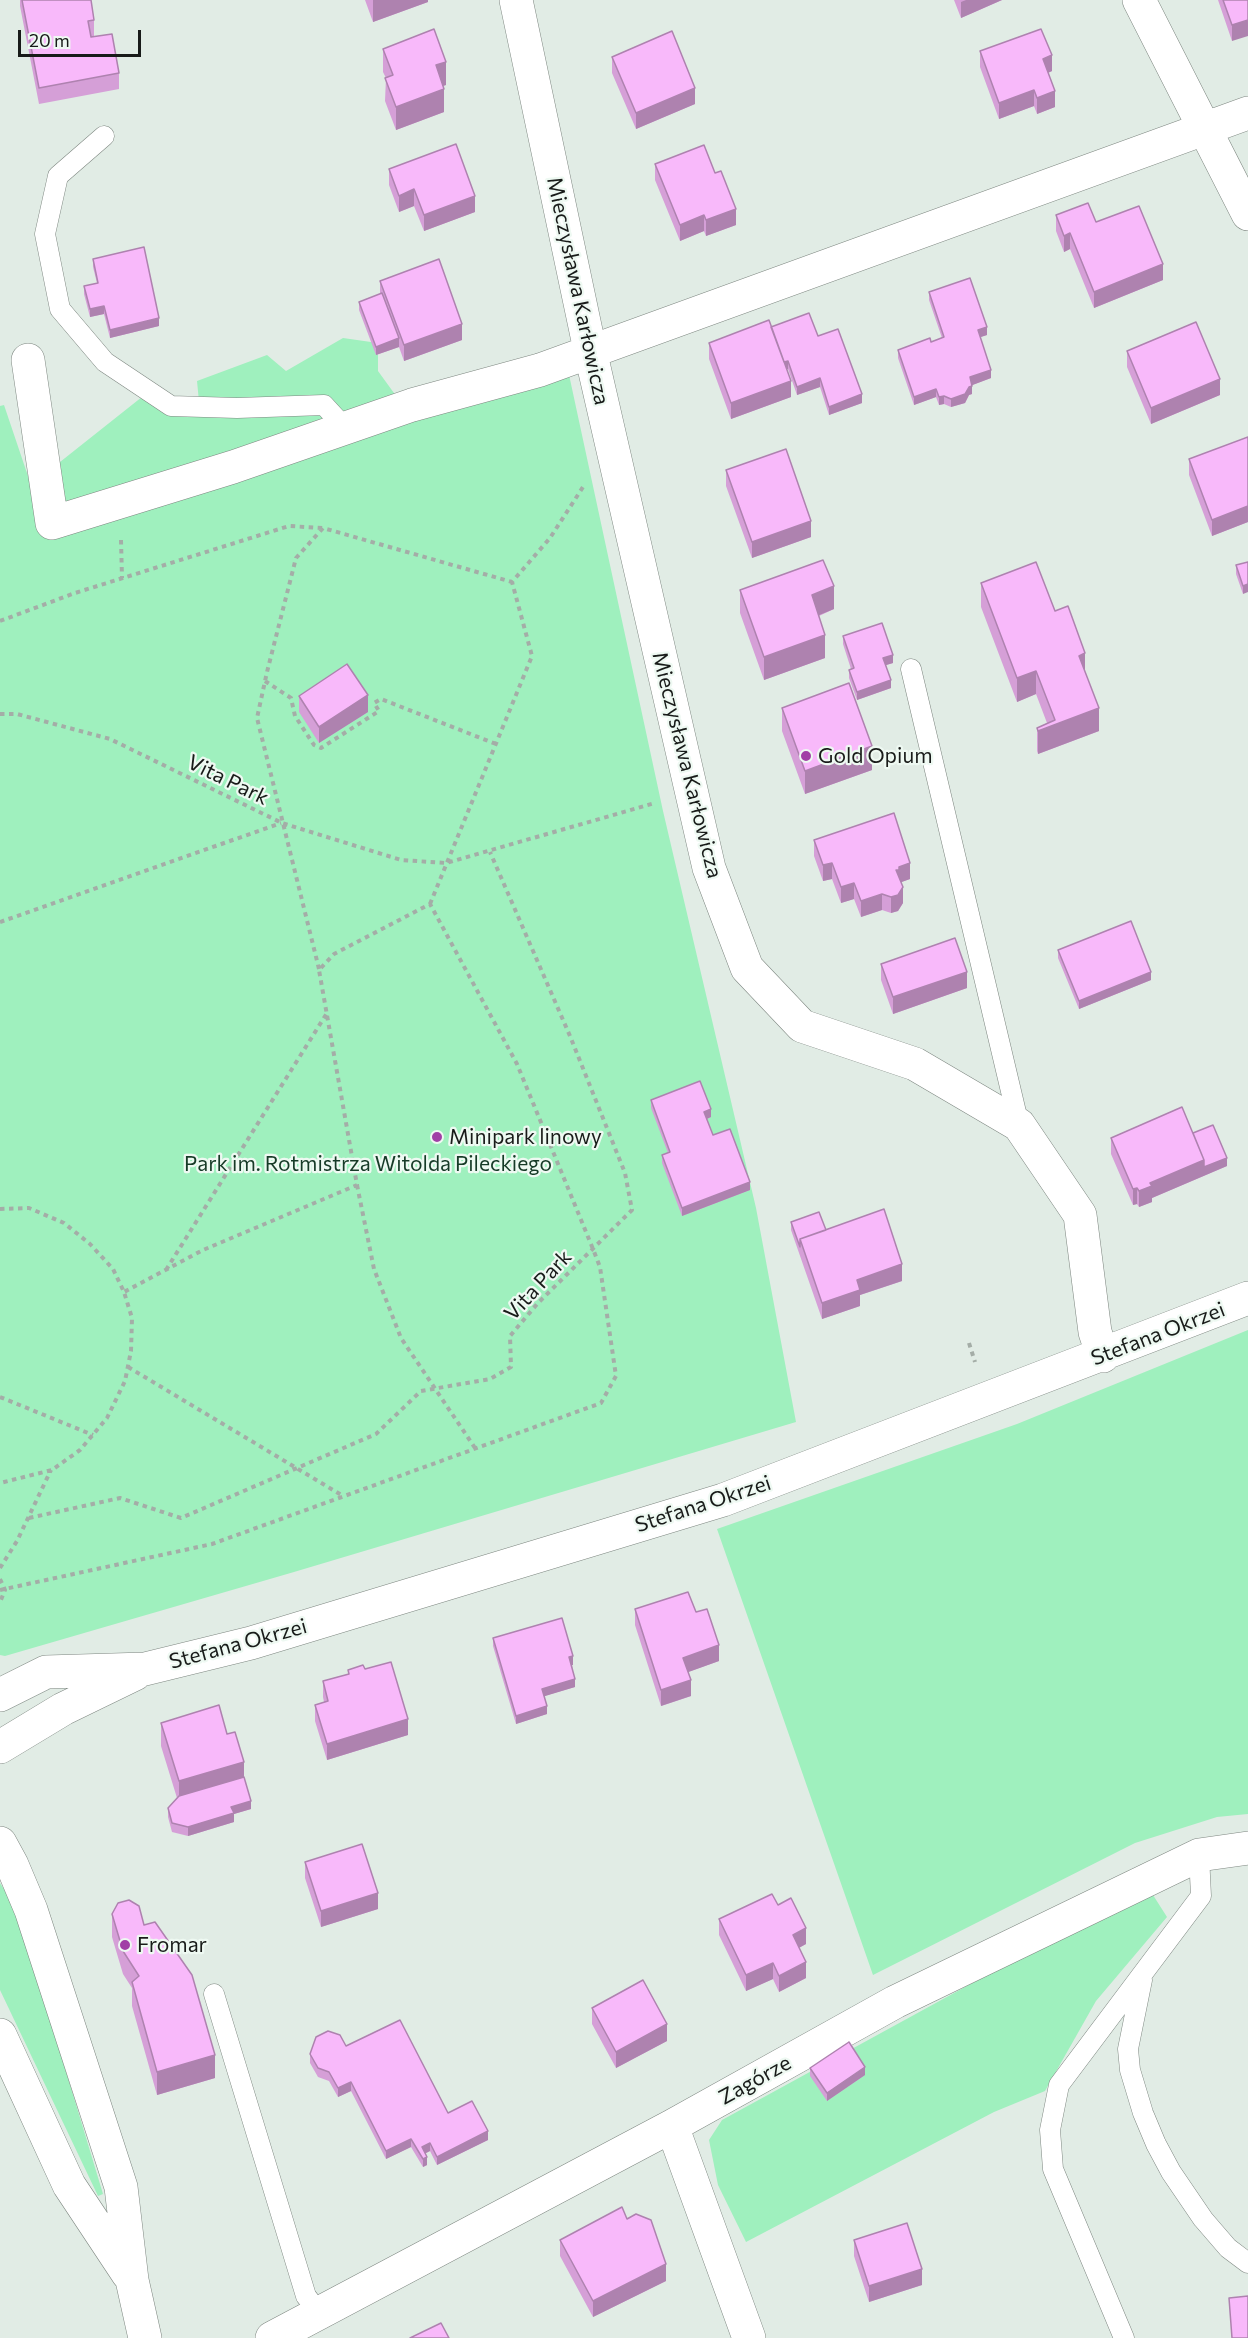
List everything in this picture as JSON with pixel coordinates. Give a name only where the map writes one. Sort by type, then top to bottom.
[{"type":"street","name":"Mieczysława Karłowicza","points":[[516,0],[590,350],[709,867],[747,968],[801,1026],[915,1064],[1019,1125],[1080,1215],[1095,1332],[1103,1356]]},
{"type":"street","points":[[1139,0],[1248,214]]},
{"type":"street","points":[[28,360],[52,523],[346,429],[412,405],[540,370],[1248,113]]},
{"type":"street","name":"Stefana Okrzei","points":[[0,1695],[46,1672],[145,1669],[251,1643],[723,1500],[1103,1356],[1248,1298]]},
{"type":"street","name":"Stefana Okrzei","points":[[0,1747],[63,1709],[145,1669]]},
{"type":"street","points":[[0,1843],[31,1910],[118,2176],[132,2280],[145,2338]]},
{"type":"street","name":"Zagórze","points":[[273,2338],[672,2126],[895,2002],[1199,1855],[1248,1848]]},
{"type":"street","points":[[0,2035],[69,2185],[132,2280]]},
{"type":"street","points":[[672,2126],[749,2338]]},
{"type":"lane","points":[[104,136],[58,176],[45,234],[60,309],[105,362],[171,406],[237,408],[324,405],[346,429]]},
{"type":"lane","points":[[911,669],[1019,1125]]},
{"type":"lane","points":[[1124,2338],[1053,2169],[1050,2130],[1059,2085],[1201,1896],[1199,1855]]},
{"type":"lane","points":[[1144,1971],[1128,2049],[1130,2070],[1143,2114],[1161,2154],[1203,2219],[1228,2248],[1248,2263]]},
{"type":"lane","points":[[214,1994],[306,2296],[319,2313]]},
{"type":"path","points":[[512,582],[550,538],[611,443]]},
{"type":"path","points":[[0,621],[75,593],[289,526],[323,528],[512,582]]},
{"type":"path","points":[[323,528],[296,558],[257,718],[319,970],[374,1269],[401,1338],[475,1448]]},
{"type":"path","points":[[319,970],[334,954],[430,904],[532,656],[512,582]]},
{"type":"path","points":[[265,681],[291,698],[295,716],[314,745],[321,748],[379,711],[374,703],[381,699],[496,744]]},
{"type":"path","name":"Vita Park","points":[[0,714],[17,714],[110,739],[282,823],[401,860],[446,863],[692,792]]},
{"type":"path","points":[[0,922],[282,823]]},
{"type":"path","name":"Vita Park","points":[[29,1518],[120,1498],[181,1518],[376,1434],[421,1391],[490,1379],[511,1367],[510,1336],[538,1303],[632,1210],[625,1173],[570,1036],[490,852]]},
{"type":"path","points":[[3,1590],[212,1544],[601,1402],[616,1376],[600,1267],[517,1064],[430,904]]},
{"type":"path","points":[[165,1271],[327,1013]]},
{"type":"path","points":[[124,1292],[203,1250],[357,1185]]},
{"type":"path","points":[[0,1209],[29,1208],[64,1223],[90,1244],[113,1269],[124,1292],[132,1318],[128,1367],[107,1418],[80,1450],[52,1470],[0,1483]]},
{"type":"path","points":[[128,1367],[344,1496]]},
{"type":"path","points":[[0,1397],[93,1435]]},
{"type":"path","points":[[0,1568],[29,1518],[52,1470]]},
{"type":"path","points":[[0,1579],[3,1590],[0,1602]]},
{"type":"green space","name":"Park im. Rotmistrza Witolda Pileckiego","points":[[343,338],[378,343],[378,371],[407,411],[568,370],[663,811],[756,1208],[796,1422],[294,1572],[5,1656],[0,1655],[0,406],[4,405],[31,485],[152,389],[200,412],[197,381],[267,355],[286,371]]},
{"type":"green space","points":[[1248,1330],[1248,1814],[1217,1817],[1135,1843],[873,1975],[717,1529],[1017,1424]]},
{"type":"green space","points":[[0,1883],[9,1897],[37,1975],[103,2194],[98,2196],[0,1990]]},
{"type":"green space","points":[[1153,1895],[1167,1917],[1096,2001],[1045,2091],[994,2112],[746,2242],[718,2185],[709,2140],[722,2120],[1113,1906]]},
{"type":"building","points":[[22,0],[91,0],[94,20],[88,21],[91,37],[112,34],[119,73],[39,88]]},
{"type":"building","points":[[1223,0],[1248,0],[1248,20],[1232,25]]},
{"type":"building","points":[[434,29],[446,62],[436,65],[444,89],[396,107],[385,78],[393,75],[383,49]]},
{"type":"building","points":[[1041,29],[1052,55],[1043,59],[1055,91],[1037,98],[1034,90],[999,103],[980,51]]},
{"type":"building","points":[[672,31],[695,88],[636,113],[612,57]]},
{"type":"building","points":[[456,144],[475,196],[424,215],[414,189],[399,196],[389,169]]},
{"type":"building","points":[[704,145],[715,173],[721,171],[736,209],[706,220],[704,215],[680,225],[655,164]]},
{"type":"building","points":[[1088,203],[1096,222],[1139,206],[1163,264],[1094,292],[1070,233],[1064,236],[1056,215]]},
{"type":"building","points":[[144,247],[159,318],[110,330],[104,306],[90,309],[84,286],[98,283],[93,259]]},
{"type":"building","points":[[439,259],[462,324],[404,345],[380,281]]},
{"type":"building","points":[[970,278],[987,327],[978,330],[991,370],[970,377],[972,386],[965,394],[951,399],[944,396],[939,397],[936,389],[914,397],[898,350],[930,338],[931,342],[944,337],[929,292]]},
{"type":"building","points":[[382,293],[399,338],[376,347],[359,302]]},
{"type":"building","points":[[809,313],[818,336],[838,329],[862,394],[829,407],[820,378],[797,387],[788,361],[784,362],[771,327]]},
{"type":"building","points":[[769,320],[791,381],[731,403],[709,343]]},
{"type":"building","points":[[1196,322],[1220,379],[1151,408],[1127,351]]},
{"type":"building","points":[[1248,437],[1248,506],[1212,520],[1189,459]]},
{"type":"building","points":[[786,449],[811,521],[752,542],[726,470]]},
{"type":"building","points":[[823,560],[834,586],[812,595],[825,635],[764,657],[740,590]]},
{"type":"building","points":[[1036,562],[1055,611],[1068,606],[1085,653],[1079,656],[1099,708],[1038,731],[1037,728],[1055,720],[1036,671],[1017,678],[981,583]]},
{"type":"building","points":[[1248,562],[1248,584],[1243,586],[1236,565]]},
{"type":"building","points":[[882,623],[893,655],[883,658],[891,680],[857,692],[849,670],[854,668],[843,636]]},
{"type":"building","points":[[347,664],[368,695],[319,727],[299,696]]},
{"type":"building","points":[[849,683],[872,746],[805,771],[782,708]]},
{"type":"building","points":[[894,813],[910,863],[896,870],[903,887],[898,895],[891,897],[882,894],[861,901],[854,883],[841,887],[832,863],[823,865],[814,840]]},
{"type":"building","points":[[1131,921],[1151,972],[1079,1001],[1058,950]]},
{"type":"building","points":[[955,938],[967,972],[893,997],[881,964]]},
{"type":"building","points":[[700,1081],[711,1109],[704,1112],[713,1135],[730,1129],[750,1182],[682,1208],[662,1155],[670,1152],[651,1100]]},
{"type":"building","points":[[1182,1107],[1204,1160],[1150,1183],[1152,1186],[1139,1191],[1137,1188],[1133,1189],[1111,1138]]},
{"type":"building","points":[[1213,1125],[1227,1158],[1204,1167],[1204,1160],[1193,1133]]},
{"type":"building","points":[[884,1209],[902,1264],[857,1280],[860,1290],[822,1303],[800,1239]]},
{"type":"building","points":[[819,1212],[826,1230],[800,1239],[800,1247],[791,1222]]},
{"type":"building","points":[[688,1592],[696,1612],[707,1609],[719,1645],[683,1658],[691,1680],[661,1690],[635,1609]]},
{"type":"building","points":[[562,1618],[573,1656],[569,1657],[575,1679],[542,1689],[547,1706],[516,1716],[493,1638]]},
{"type":"building","points":[[391,1662],[408,1719],[327,1744],[315,1705],[328,1701],[323,1681],[349,1674],[348,1670],[363,1665],[365,1669]]},
{"type":"building","points":[[219,1705],[227,1734],[235,1732],[244,1762],[179,1781],[161,1723]]},
{"type":"building","points":[[244,1777],[251,1801],[231,1807],[234,1813],[188,1827],[172,1823],[168,1808],[179,1796]]},
{"type":"building","points":[[362,1844],[378,1893],[321,1911],[305,1862]]},
{"type":"building","points":[[772,1894],[778,1905],[791,1898],[806,1928],[793,1935],[806,1962],[779,1976],[773,1963],[746,1975],[719,1919]]},
{"type":"building","points":[[129,1900],[139,1906],[144,1925],[155,1922],[192,1975],[215,2055],[157,2072],[132,1982],[139,1976],[123,1951],[112,1914],[118,1903]]},
{"type":"building","points":[[643,1980],[667,2024],[616,2052],[592,2008]]},
{"type":"building","points":[[400,2020],[448,2113],[472,2101],[488,2131],[437,2157],[430,2143],[422,2147],[427,2157],[423,2159],[411,2139],[386,2151],[351,2082],[338,2088],[329,2072],[318,2068],[310,2054],[316,2037],[328,2031],[340,2035],[346,2046]]},
{"type":"building","points":[[849,2042],[865,2067],[827,2093],[810,2068]]},
{"type":"building","points":[[622,2207],[627,2219],[636,2214],[651,2220],[666,2264],[593,2301],[560,2240]]},
{"type":"building","points":[[907,2223],[922,2269],[869,2286],[854,2240]]},
{"type":"building","points":[[1248,2296],[1248,2338],[1232,2338],[1229,2298]]},
{"type":"building","points":[[441,2323],[449,2338],[410,2338]]},
{"type":"place","name":"Gold Opium","points":[[806,756]]},
{"type":"place","name":"Minipark linowy","points":[[437,1137]]},
{"type":"place","name":"Fromar","points":[[125,1945]]}]
